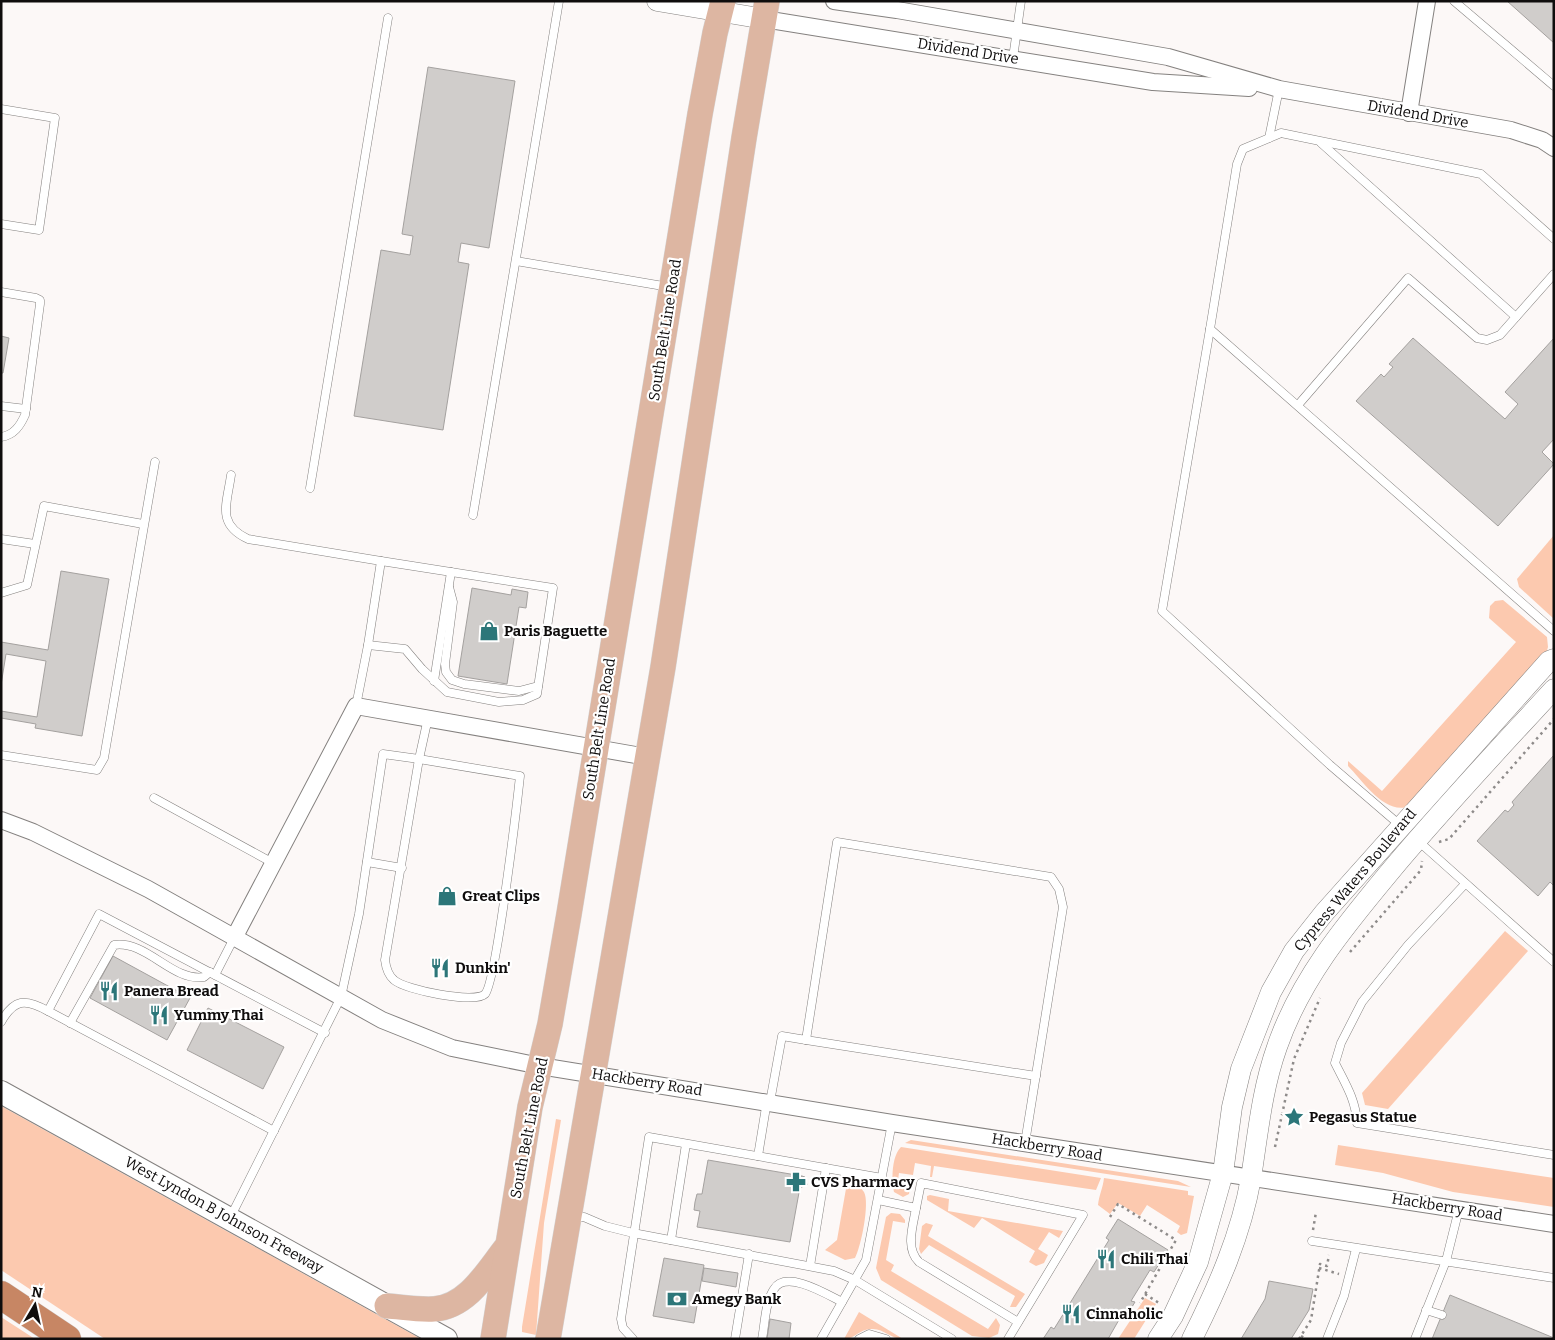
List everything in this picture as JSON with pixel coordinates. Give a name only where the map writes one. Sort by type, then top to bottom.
[{"type":"highway","points":[[1,1295],[67,1339]]},
{"type":"main road","name":"South Belt Line Road","points":[[493,1339],[506,1247],[530,1107],[552,1015],[673,288],[700,114],[722,6]]},
{"type":"main road","points":[[549,1337],[647,757],[766,10]]},
{"type":"main road","name":"West Lyndon B Johnson Freeway","points":[[1,1092],[446,1339]]},
{"type":"main road","points":[[387,1306],[435,1309],[455,1301],[472,1292],[506,1247]]},
{"type":"street","name":"Dividend Drive","points":[[657,1],[766,10],[1013,58],[1153,82],[1279,89]]},
{"type":"street","name":"Dividend Drive","points":[[834,1],[897,6],[1017,31],[1168,57],[1279,89],[1512,130],[1542,140],[1554,148]]},
{"type":"street","points":[[1409,112],[1427,1]]},
{"type":"street","name":"Cypress Waters Boulevard","points":[[1158,1339],[1173,1316],[1198,1262],[1222,1173],[1232,1107],[1241,1069],[1271,992],[1294,951],[1401,826],[1549,661],[1554,659]]},
{"type":"street","name":"Cypress Waters Boulevard","points":[[1192,1339],[1212,1299],[1234,1246],[1250,1178],[1260,1106],[1276,1048],[1292,1010],[1313,971],[1351,919],[1417,840],[1554,689]]},
{"type":"street","points":[[234,938],[356,706],[647,757]]},
{"type":"street","name":"Hackberry Road","points":[[1,820],[33,832],[148,889],[382,1020],[452,1048],[540,1066],[768,1102],[892,1124],[1554,1224]]},
{"type":"street","points":[[1401,826],[1417,840]]},
{"type":"lane","points":[[473,515],[559,1]]},
{"type":"lane","points":[[1013,58],[1021,1]]},
{"type":"lane","points":[[1454,1],[1554,86]]},
{"type":"lane","points":[[310,488],[388,18]]},
{"type":"lane","points":[[1269,138],[1279,89]]},
{"type":"lane","points":[[1,110],[55,118],[39,230],[1,224]]},
{"type":"lane","points":[[1401,826],[1330,765],[1162,611],[1237,164],[1244,149],[1281,133],[1481,174],[1554,239]]},
{"type":"lane","points":[[1320,141],[1516,317]]},
{"type":"lane","points":[[516,261],[673,288]]},
{"type":"lane","points":[[1298,405],[1408,278],[1476,338],[1487,340],[1500,335],[1554,274]]},
{"type":"lane","points":[[1,292],[40,300],[26,409],[16,430],[9,435],[1,437]]},
{"type":"lane","points":[[1210,329],[1554,631]]},
{"type":"lane","points":[[1,406],[26,409]]},
{"type":"lane","points":[[1,755],[97,770],[104,758],[155,462]]},
{"type":"lane","points":[[231,475],[225,518],[234,533],[248,539],[553,588],[537,694],[523,700],[499,702],[447,692],[404,649],[368,645]]},
{"type":"lane","points":[[1,593],[27,586],[44,506],[143,524]]},
{"type":"lane","points":[[1,539],[36,544]]},
{"type":"lane","points":[[356,706],[381,561]]},
{"type":"lane","points":[[434,681],[451,572]]},
{"type":"lane","points":[[448,587],[453,602],[445,664],[446,672],[452,680],[464,684],[519,691],[538,686]]},
{"type":"lane","points":[[230,1218],[325,1033],[341,997],[359,914],[383,754],[419,759],[520,776],[498,939],[488,990],[485,994],[468,998],[407,988],[388,974],[385,960],[419,759],[428,718]]},
{"type":"lane","points":[[154,798],[273,863]]},
{"type":"lane","points":[[1417,840],[1554,962]]},
{"type":"lane","points":[[806,1040],[837,842],[1052,877],[1059,889],[1063,907],[1025,1143]]},
{"type":"lane","points":[[367,862],[402,868]]},
{"type":"lane","points":[[1465,884],[1408,945],[1362,1002],[1342,1043],[1335,1063],[1352,1096],[1356,1110],[1356,1123],[1554,1155]]},
{"type":"lane","points":[[48,1011],[99,914],[325,1033]]},
{"type":"lane","points":[[70,1023],[114,945],[126,944],[136,948],[191,978],[204,977],[212,973],[234,938]]},
{"type":"lane","points":[[1,1022],[9,1008],[16,1004],[27,1002],[48,1011],[274,1130]]},
{"type":"lane","points":[[758,1156],[782,1036],[1036,1076]]},
{"type":"lane","points":[[822,1339],[866,1260],[892,1124]]},
{"type":"lane","points":[[633,1339],[623,1328],[621,1319],[632,1234],[649,1137],[882,1178]]},
{"type":"lane","points":[[671,1240],[686,1144]]},
{"type":"lane","points":[[810,1266],[826,1168]]},
{"type":"lane","points":[[1008,1339],[1083,1215],[921,1183],[910,1249],[912,1255],[918,1262],[1018,1322]]},
{"type":"lane","points":[[878,1200],[916,1208]]},
{"type":"lane","points":[[1415,1339],[1446,1261],[1459,1209]]},
{"type":"lane","points":[[568,1219],[584,1218],[632,1234],[834,1271],[855,1280],[943,1336],[952,1339]]},
{"type":"lane","points":[[1312,1241],[1554,1278]]},
{"type":"lane","points":[[1327,1339],[1344,1296],[1356,1248]]},
{"type":"lane","points":[[735,1339],[749,1254]]},
{"type":"lane","points":[[762,1339],[772,1293],[780,1283],[804,1284],[842,1302]]},
{"type":"lane","points":[[1426,1310],[1442,1315]]},
{"type":"lane","points":[[859,1339],[869,1334],[886,1339]]},
{"type":"path","points":[[1440,841],[1449,839],[1554,719]]},
{"type":"path","points":[[1346,959],[1421,870],[1422,862]]},
{"type":"path","points":[[1275,1147],[1294,1060],[1307,1026],[1323,993]]},
{"type":"path","points":[[1110,1217],[1118,1204],[1176,1240],[1140,1303]]},
{"type":"path","points":[[1309,1231],[1313,1232],[1316,1212]]},
{"type":"path","points":[[1306,1339],[1300,1338],[1311,1320],[1320,1264],[1327,1266],[1329,1255],[1321,1254]]},
{"type":"path","points":[[1319,1268],[1349,1277]]},
{"type":"path","points":[[1145,1294],[1159,1303]]},
{"type":"shaded area","points":[[1554,535],[1554,619],[1519,587],[1517,579]]},
{"type":"shaded area","points":[[1503,600],[1547,637],[1548,647],[1546,654],[1410,806],[1401,808],[1383,802],[1348,766],[1348,761],[1382,791],[1516,642],[1489,618],[1490,606],[1495,601]]},
{"type":"shaded area","points":[[1505,931],[1528,951],[1388,1109],[1365,1105],[1362,1093]]},
{"type":"shaded area","points":[[1,1106],[421,1339],[105,1339],[1,1270]]},
{"type":"shaded area","points":[[556,1119],[561,1120],[544,1223],[536,1335],[522,1332],[522,1327]]},
{"type":"shaded area","points":[[911,1140],[1178,1181],[1191,1187],[905,1143]]},
{"type":"shaded area","points":[[1338,1145],[1554,1178],[1554,1207],[1453,1192],[1383,1173],[1335,1165]]},
{"type":"shaded area","points":[[901,1147],[1101,1178],[1096,1190],[934,1166],[932,1177],[930,1177],[931,1166],[915,1163],[913,1175],[899,1173],[897,1187],[910,1188],[909,1194],[903,1197],[894,1192],[893,1181],[894,1162]]},
{"type":"shaded area","points":[[1104,1178],[1188,1191],[1188,1195],[1194,1196],[1187,1233],[1181,1235],[1177,1232],[1180,1226],[1147,1205],[1140,1216],[1118,1203],[1110,1214],[1098,1205]]},
{"type":"shaded area","points":[[847,1183],[857,1186],[864,1192],[866,1205],[862,1235],[855,1258],[845,1260],[825,1250],[837,1240]]},
{"type":"shaded area","points":[[927,1196],[949,1199],[948,1211],[1063,1231],[1059,1238],[1049,1232],[1038,1249],[1048,1255],[1044,1263],[1036,1266],[1029,1262],[1035,1251],[982,1218],[974,1228],[927,1200]]},
{"type":"shaded area","points":[[891,1213],[900,1214],[905,1223],[893,1221],[886,1260],[894,1265],[891,1271],[988,1329],[996,1318],[1000,1325],[998,1334],[989,1338],[972,1336],[881,1280],[876,1268],[886,1217]]},
{"type":"shaded area","points":[[926,1223],[933,1225],[928,1236],[1025,1294],[1016,1307],[1010,1307],[1015,1296],[929,1245],[921,1254],[919,1249],[922,1226]]},
{"type":"shaded area","points":[[1145,1298],[1156,1304],[1134,1339],[1118,1339]]},
{"type":"shaded area","points":[[859,1312],[903,1339],[881,1331],[868,1329],[848,1339],[844,1339]]},
{"type":"shaded area","points":[[1,1317],[35,1339],[1,1339]]},
{"type":"building","points":[[1507,1],[1554,1],[1554,43]]},
{"type":"building","points":[[428,67],[515,81],[489,248],[461,243],[458,262],[469,264],[443,430],[354,416],[381,250],[410,255],[413,236],[402,234]]},
{"type":"building","points":[[1,336],[9,338],[3,373],[1,373]]},
{"type":"building","points":[[1413,338],[1505,419],[1518,404],[1505,392],[1554,338],[1554,439],[1542,452],[1554,464],[1498,526],[1356,401],[1381,374],[1384,377],[1393,367],[1389,364]]},
{"type":"building","points":[[61,571],[109,579],[82,736],[35,728],[36,724],[1,718],[1,711],[37,717],[46,661],[6,654],[1,685],[1,642],[48,650]]},
{"type":"building","points":[[472,588],[511,595],[512,589],[528,592],[526,608],[519,607],[507,684],[458,676]]},
{"type":"building","points":[[1554,755],[1554,886],[1550,882],[1538,896],[1477,841],[1505,810],[1508,812],[1514,805],[1512,802]]},
{"type":"building","points":[[113,956],[190,998],[167,1040],[90,998]]},
{"type":"building","points":[[208,1008],[284,1047],[263,1089],[187,1050]]},
{"type":"building","name":"CVS Pharmacy","points":[[708,1160],[802,1176],[790,1242],[697,1227],[700,1211],[694,1210],[695,1202],[697,1194],[702,1194]]},
{"type":"building","points":[[802,1176],[805,1177],[807,1185],[799,1188]]},
{"type":"building","points":[[1118,1219],[1168,1250],[1154,1272],[1150,1270],[1131,1301],[1135,1302],[1124,1320],[1120,1318],[1108,1339],[1043,1339],[1051,1327],[1054,1329],[1109,1240],[1106,1238]]},
{"type":"building","name":"Amegy Bank","points":[[664,1258],[704,1265],[694,1323],[653,1316]]},
{"type":"building","points":[[704,1268],[738,1273],[736,1287],[702,1281]]},
{"type":"building","points":[[1269,1281],[1313,1289],[1309,1310],[1291,1339],[1241,1339],[1265,1299]]},
{"type":"building","points":[[1450,1295],[1554,1338],[1554,1339],[1432,1339]]},
{"type":"building","points":[[770,1319],[791,1323],[789,1339],[767,1339]]},
{"type":"place","name":"Paris Baguette","points":[[489,631]]},
{"type":"place","name":"Great Clips","points":[[447,896]]},
{"type":"place","name":"Dunkin'","points":[[440,968]]},
{"type":"place","name":"Panera Bread","points":[[109,991]]},
{"type":"place","name":"Yummy Thai","points":[[159,1015]]},
{"type":"place","name":"Pegasus Statue","points":[[1294,1117]]},
{"type":"place","name":"CVS Pharmacy","points":[[796,1182]]},
{"type":"place","name":"Chili Thai","points":[[1106,1259]]},
{"type":"place","name":"Amegy Bank","points":[[677,1299]]},
{"type":"place","name":"Cinnaholic","points":[[1071,1314]]}]
